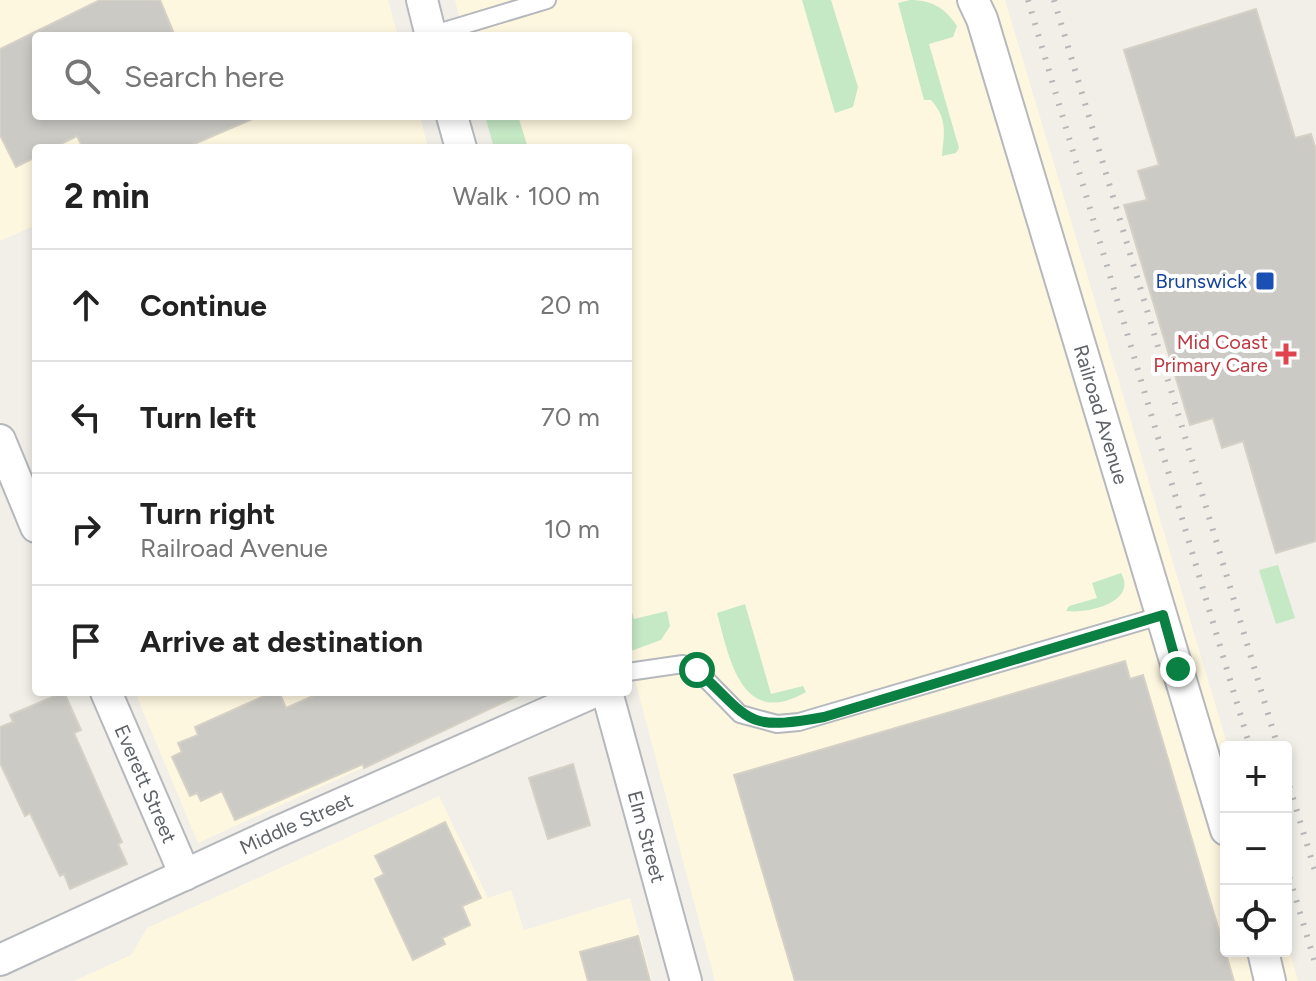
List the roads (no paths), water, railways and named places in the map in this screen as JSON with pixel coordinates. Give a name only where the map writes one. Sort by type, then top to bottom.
[{"type":"street","points":[[422,0],[430,32]]},
{"type":"street","name":"Railroad Avenue","points":[[973,0],[982,19],[1221,813]]},
{"type":"street","points":[[453,120],[460,144]]},
{"type":"street","points":[[0,440],[32,517]]},
{"type":"street","name":"Everett Street","points":[[108,696],[185,875]]},
{"type":"street","name":"Middle Street","points":[[0,960],[585,696]]},
{"type":"street","name":"Elm Street","points":[[608,696],[686,981]]},
{"type":"street","points":[[1264,957],[1270,981]]},
{"type":"lane","points":[[444,32],[547,0]]},
{"type":"lane","points":[[632,671],[683,664],[697,670],[740,714],[777,724],[799,722],[1163,615]]},
{"type":"railway","points":[[1028,0],[1248,741]]},
{"type":"railway","points":[[1054,0],[1276,741]]},
{"type":"railway","points":[[1292,795],[1316,874]]},
{"type":"railway","points":[[1292,885],[1316,966]]},
{"type":"place","name":"Brunswick","points":[[1265,281]]},
{"type":"place","name":"Mid Coast Primary Care","points":[[1286,354]]}]
